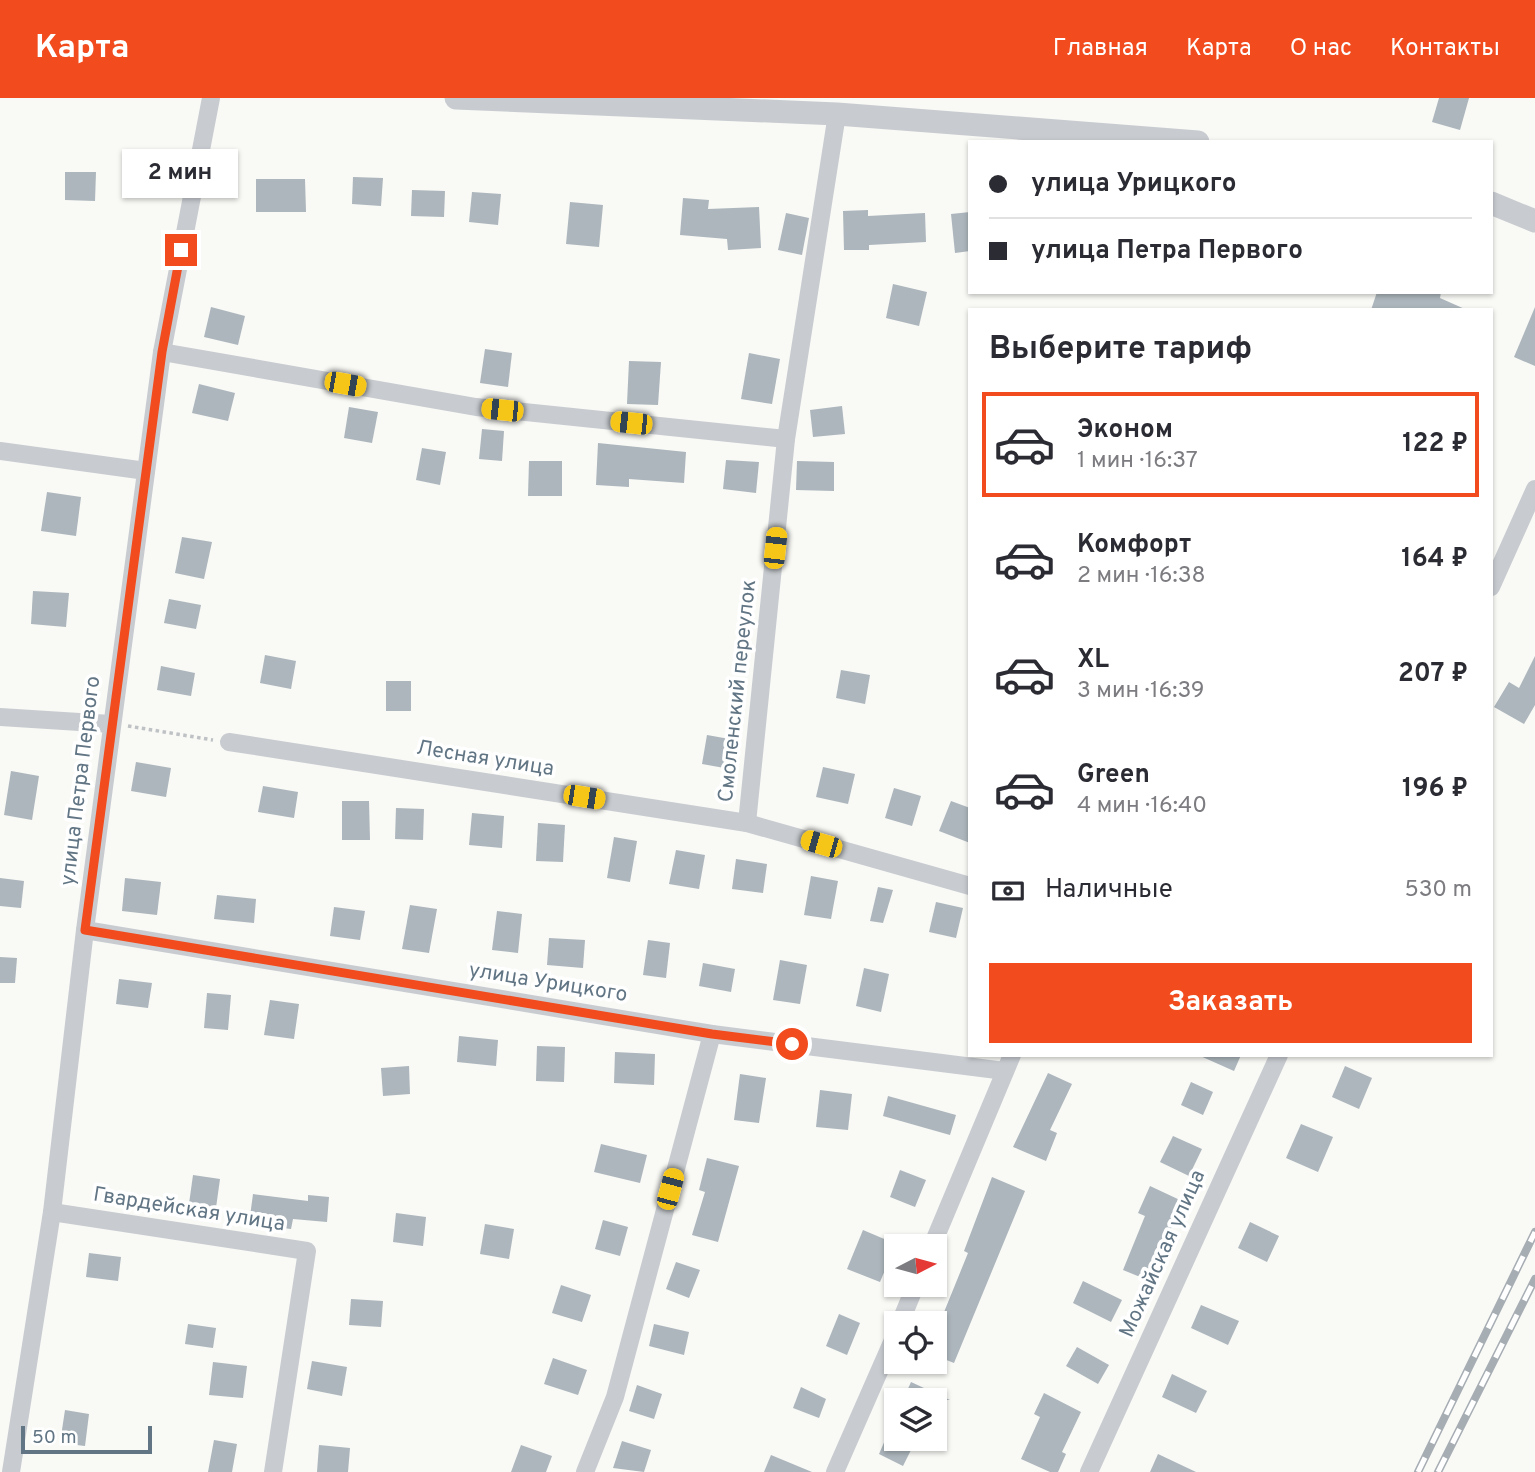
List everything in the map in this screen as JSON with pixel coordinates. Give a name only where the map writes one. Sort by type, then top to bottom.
[{"type":"street","name":"улица Петра Первого","points":[[11,1472],[52,1212],[111,724],[162,352],[211,98]]},
{"type":"street","points":[[456,98],[837,114],[1172,140]]},
{"type":"street","name":"Смоленский переулок","points":[[747,823],[786,439],[837,114]]},
{"type":"street","points":[[1493,204],[1535,221]]},
{"type":"street","points":[[162,352],[476,407],[786,439]]},
{"type":"street","points":[[0,450],[146,471]]},
{"type":"street","points":[[1493,583],[1535,489]]},
{"type":"street","points":[[0,717],[111,724]]},
{"type":"street","name":"Лесная улица","points":[[229,742],[747,823],[968,885]]},
{"type":"street","name":"улица Урицкого","points":[[85,930],[712,1034],[1008,1063]]},
{"type":"street","points":[[585,1472],[615,1397],[712,1034]]},
{"type":"street","name":"Можайская улица","points":[[1089,1472],[1278,1057]]},
{"type":"street","points":[[937,1234],[1008,1063]]},
{"type":"street","name":"Гвардейская улица","points":[[52,1212],[307,1251],[273,1472]]},
{"type":"street","points":[[835,1472],[884,1361]]},
{"type":"path","points":[[111,724],[229,742]]},
{"type":"building","points":[[1439,98],[1469,98],[1460,130],[1432,122]]},
{"type":"building","points":[[65,172],[96,172],[95,201],[65,200]]},
{"type":"building","points":[[353,177],[383,178],[381,206],[352,204]]},
{"type":"building","points":[[256,179],[305,179],[306,212],[256,212]]},
{"type":"building","points":[[412,190],[445,191],[444,217],[411,216]]},
{"type":"building","points":[[472,192],[501,194],[498,225],[469,222]]},
{"type":"building","points":[[683,198],[709,200],[708,209],[759,207],[761,248],[728,250],[727,239],[680,235]]},
{"type":"building","points":[[570,202],[603,205],[599,247],[566,244]]},
{"type":"building","points":[[868,210],[868,216],[925,213],[926,242],[869,245],[869,250],[844,250],[843,211]]},
{"type":"building","points":[[968,212],[968,251],[955,253],[951,214]]},
{"type":"building","points":[[786,213],[809,218],[802,255],[778,250]]},
{"type":"building","points":[[893,284],[927,292],[919,326],[886,318]]},
{"type":"building","points":[[1376,294],[1441,294],[1440,298],[1462,308],[1372,308]]},
{"type":"building","points":[[211,307],[245,316],[238,345],[204,337]]},
{"type":"building","points":[[1535,307],[1535,366],[1514,357]]},
{"type":"building","points":[[485,349],[512,353],[508,387],[480,383]]},
{"type":"building","points":[[749,353],[780,359],[772,404],[741,399]]},
{"type":"building","points":[[629,361],[661,362],[658,405],[627,404]]},
{"type":"building","points":[[199,384],[235,393],[228,421],[192,413]]},
{"type":"building","points":[[842,406],[845,434],[813,437],[810,410]]},
{"type":"building","points":[[349,407],[378,412],[372,443],[344,438]]},
{"type":"building","points":[[482,429],[504,431],[502,461],[479,459]]},
{"type":"building","points":[[598,443],[686,452],[684,483],[629,479],[629,487],[596,485]]},
{"type":"building","points":[[422,448],[446,452],[440,485],[416,480]]},
{"type":"building","points":[[726,460],[759,462],[756,493],[723,489]]},
{"type":"building","points":[[529,461],[562,461],[562,496],[528,496]]},
{"type":"building","points":[[797,461],[834,462],[834,491],[796,490]]},
{"type":"building","points":[[47,492],[81,497],[76,536],[41,531]]},
{"type":"building","points":[[182,537],[212,542],[204,579],[175,573]]},
{"type":"building","points":[[33,591],[69,593],[66,627],[31,624]]},
{"type":"building","points":[[169,599],[201,605],[196,629],[164,623]]},
{"type":"building","points":[[265,655],[296,661],[291,689],[260,683]]},
{"type":"building","points":[[1535,656],[1535,705],[1524,724],[1494,707],[1509,682],[1519,688]]},
{"type":"building","points":[[161,666],[195,673],[191,696],[157,690]]},
{"type":"building","points":[[841,670],[870,675],[865,704],[836,698]]},
{"type":"building","points":[[386,681],[411,681],[411,711],[386,711]]},
{"type":"building","points":[[707,735],[735,740],[730,769],[702,764]]},
{"type":"building","points":[[136,762],[171,768],[166,797],[131,791]]},
{"type":"building","points":[[823,767],[855,774],[848,804],[816,797]]},
{"type":"building","points":[[11,771],[39,776],[32,820],[4,815]]},
{"type":"building","points":[[263,786],[298,792],[294,818],[258,812]]},
{"type":"building","points":[[894,788],[921,796],[912,826],[885,818]]},
{"type":"building","points":[[342,801],[369,801],[370,840],[342,840]]},
{"type":"building","points":[[951,801],[968,807],[968,842],[939,831]]},
{"type":"building","points":[[396,808],[424,809],[423,840],[395,839]]},
{"type":"building","points":[[472,813],[504,816],[502,848],[469,845]]},
{"type":"building","points":[[538,823],[565,825],[563,862],[536,861]]},
{"type":"building","points":[[614,837],[637,841],[630,882],[607,878]]},
{"type":"building","points":[[676,850],[705,855],[699,889],[669,884]]},
{"type":"building","points":[[736,859],[767,864],[763,893],[732,889]]},
{"type":"building","points":[[811,876],[838,881],[831,919],[804,915]]},
{"type":"building","points":[[0,878],[24,881],[21,908],[0,906]]},
{"type":"building","points":[[125,878],[161,882],[157,915],[122,911]]},
{"type":"building","points":[[878,887],[893,890],[883,923],[870,921]]},
{"type":"building","points":[[217,895],[256,899],[254,923],[214,919]]},
{"type":"building","points":[[936,902],[963,908],[956,938],[929,932]]},
{"type":"building","points":[[410,905],[437,909],[429,953],[402,949]]},
{"type":"building","points":[[334,907],[365,911],[360,940],[330,936]]},
{"type":"building","points":[[497,911],[522,914],[518,953],[492,950]]},
{"type":"building","points":[[549,938],[585,940],[583,968],[547,965]]},
{"type":"building","points":[[648,940],[670,943],[666,978],[643,975]]},
{"type":"building","points":[[0,957],[17,958],[15,983],[0,983]]},
{"type":"building","points":[[780,960],[807,965],[800,1004],[773,1000]]},
{"type":"building","points":[[703,963],[735,969],[731,992],[699,986]]},
{"type":"building","points":[[864,968],[889,974],[881,1012],[856,1006]]},
{"type":"building","points":[[119,979],[152,983],[148,1008],[116,1004]]},
{"type":"building","points":[[207,993],[231,995],[228,1030],[204,1028]]},
{"type":"building","points":[[270,1000],[299,1004],[294,1039],[264,1035]]},
{"type":"building","points":[[459,1036],[498,1040],[496,1066],[457,1062]]},
{"type":"building","points":[[537,1046],[565,1047],[564,1082],[536,1081]]},
{"type":"building","points":[[615,1052],[655,1054],[654,1085],[614,1083]]},
{"type":"building","points":[[1202,1057],[1240,1057],[1234,1071]]},
{"type":"building","points":[[409,1066],[410,1094],[383,1096],[381,1068]]},
{"type":"building","points":[[1345,1066],[1372,1078],[1359,1109],[1332,1097]]},
{"type":"building","points":[[1048,1073],[1072,1084],[1050,1130],[1057,1133],[1046,1161],[1013,1147]]},
{"type":"building","points":[[740,1074],[766,1078],[759,1123],[734,1120]]},
{"type":"building","points":[[1191,1082],[1213,1092],[1203,1115],[1181,1105]]},
{"type":"building","points":[[820,1090],[852,1094],[848,1130],[816,1127]]},
{"type":"building","points":[[888,1096],[956,1115],[950,1135],[883,1116]]},
{"type":"building","points":[[1301,1124],[1333,1137],[1318,1172],[1286,1158]]},
{"type":"building","points":[[1173,1136],[1202,1149],[1189,1176],[1160,1162]]},
{"type":"building","points":[[601,1144],[647,1155],[640,1183],[594,1172]]},
{"type":"building","points":[[707,1158],[739,1166],[718,1242],[692,1235],[705,1192],[699,1190]]},
{"type":"building","points":[[900,1170],[926,1180],[915,1207],[890,1197]]},
{"type":"building","points":[[193,1175],[220,1179],[215,1215],[188,1211]]},
{"type":"building","points":[[992,1177],[1025,1191],[954,1363],[947,1360],[947,1311],[944,1311],[968,1253],[964,1251]]},
{"type":"building","points":[[1150,1186],[1182,1201],[1150,1281],[1123,1270],[1145,1216],[1138,1213]]},
{"type":"building","points":[[253,1194],[308,1201],[308,1195],[329,1197],[327,1222],[293,1219],[291,1229],[249,1224]]},
{"type":"building","points":[[396,1213],[426,1217],[423,1246],[393,1242]]},
{"type":"building","points":[[603,1220],[628,1227],[620,1256],[595,1249]]},
{"type":"building","points":[[1250,1222],[1279,1236],[1267,1262],[1238,1248]]},
{"type":"building","points":[[485,1224],[514,1229],[509,1259],[480,1254]]},
{"type":"building","points":[[863,1230],[884,1239],[884,1272],[880,1282],[847,1269]]},
{"type":"building","points":[[89,1253],[121,1257],[118,1281],[86,1277]]},
{"type":"building","points":[[676,1262],[700,1270],[689,1298],[666,1289]]},
{"type":"building","points":[[1083,1281],[1122,1300],[1111,1322],[1073,1303]]},
{"type":"building","points":[[561,1285],[591,1295],[582,1322],[552,1313]]},
{"type":"building","points":[[351,1299],[383,1301],[381,1327],[349,1325]]},
{"type":"building","points":[[1201,1305],[1239,1321],[1228,1345],[1191,1328]]},
{"type":"building","points":[[839,1314],[860,1323],[847,1355],[826,1346]]},
{"type":"building","points":[[188,1324],[216,1328],[213,1348],[185,1344]]},
{"type":"building","points":[[654,1324],[689,1332],[684,1355],[649,1346]]},
{"type":"building","points":[[1077,1347],[1109,1365],[1098,1384],[1066,1366]]},
{"type":"building","points":[[553,1358],[587,1370],[578,1395],[544,1384]]},
{"type":"building","points":[[312,1361],[347,1367],[342,1396],[307,1389]]},
{"type":"building","points":[[213,1362],[247,1366],[243,1398],[209,1395]]},
{"type":"building","points":[[1172,1374],[1207,1391],[1196,1413],[1162,1397]]},
{"type":"building","points":[[911,1382],[924,1388],[908,1388]]},
{"type":"building","points":[[637,1385],[662,1394],[654,1419],[629,1411]]},
{"type":"building","points":[[801,1387],[826,1399],[819,1418],[793,1408]]},
{"type":"building","points":[[1044,1393],[1081,1412],[1062,1452],[1066,1454],[1058,1472],[1050,1472],[1021,1459],[1040,1417],[1034,1414]]},
{"type":"building","points":[[65,1410],[89,1414],[85,1446],[60,1443]]},
{"type":"building","points":[[214,1440],[237,1444],[232,1472],[208,1472]]},
{"type":"building","points":[[622,1441],[651,1450],[644,1472],[613,1468]]},
{"type":"building","points":[[884,1443],[884,1451],[910,1451],[903,1466],[879,1454]]},
{"type":"building","points":[[319,1445],[350,1448],[348,1472],[317,1472]]},
{"type":"building","points":[[521,1445],[552,1456],[546,1472],[511,1472]]},
{"type":"building","points":[[1158,1454],[1196,1472],[1150,1472]]},
{"type":"building","points":[[771,1455],[812,1472],[764,1472]]},
{"type":"railway","points":[[1418,1472],[1535,1232]]},
{"type":"railway","points":[[1438,1472],[1535,1279]]},
{"type":"route","points":[[181,250],[162,352],[85,930],[712,1034],[792,1044]]}]
